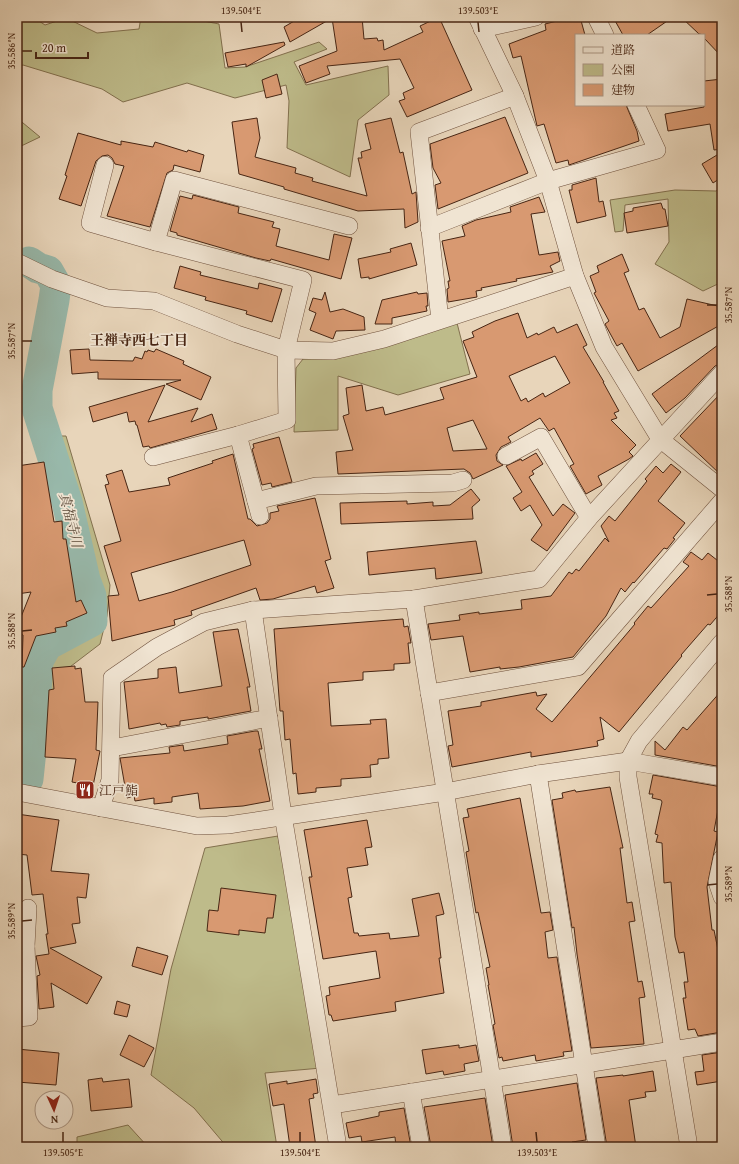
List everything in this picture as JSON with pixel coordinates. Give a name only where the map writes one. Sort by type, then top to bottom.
[{"type":"street","points":[[536,17],[479,23],[515,96],[548,181],[575,276],[604,346],[660,440],[722,490]]},
{"type":"street","points":[[596,17],[604,34]]},
{"type":"street","points":[[440,320],[419,132],[515,96]]},
{"type":"street","points":[[429,228],[548,181],[657,150],[636,106]]},
{"type":"street","points":[[105,165],[90,223],[156,242],[303,280],[286,350],[286,420],[238,435],[153,457]]},
{"type":"street","points":[[156,242],[174,180],[349,226]]},
{"type":"street","points":[[17,262],[52,279],[107,298],[154,301],[236,334],[286,350],[333,351],[384,340],[575,276]]},
{"type":"street","points":[[101,808],[110,780],[112,748],[112,678],[157,647],[204,622],[253,610],[414,599],[539,579],[589,518],[722,373]]},
{"type":"street","points":[[238,435],[258,508],[316,486],[453,482],[463,480]]},
{"type":"street","points":[[506,456],[541,437],[589,518]]},
{"type":"street","points":[[429,693],[578,667],[722,501]]},
{"type":"street","points":[[414,599],[490,1080],[503,1147]]},
{"type":"street","points":[[253,610],[283,815],[338,1147]]},
{"type":"street","points":[[689,1147],[628,777],[628,761],[639,741],[722,642]]},
{"type":"street","points":[[112,748],[269,718]]},
{"type":"street","points":[[17,792],[197,826],[228,825],[283,815],[445,792],[538,774],[628,761],[722,777]]},
{"type":"street","points":[[538,774],[597,1147]]},
{"type":"street","points":[[722,858],[717,882],[722,897]]},
{"type":"street","points":[[17,1018],[29,1017],[22,946],[28,908]]},
{"type":"street","points":[[332,1105],[722,1042]]},
{"type":"street","points":[[411,1092],[421,1147]]},
{"type":"green space","points":[[17,17],[33,17],[45,25],[66,18],[97,33],[139,29],[141,17],[183,17],[219,24],[225,68],[245,67],[319,42],[327,49],[294,62],[306,85],[388,66],[389,95],[358,120],[350,177],[287,148],[289,101],[286,85],[235,98],[187,83],[123,102],[102,89],[23,65],[17,67]]},
{"type":"green space","points":[[17,118],[40,137],[17,148]]},
{"type":"green space","points":[[722,187],[722,263],[720,264],[722,282],[703,291],[655,264],[669,242],[668,199],[625,205],[623,231],[615,232],[610,200],[675,190],[716,191]]},
{"type":"green space","points":[[457,323],[470,374],[398,395],[338,376],[338,430],[294,432],[296,368],[303,359],[332,357]]},
{"type":"green space","points":[[53,436],[66,436],[110,585],[107,616],[100,644],[62,673],[49,714],[30,720],[41,654],[71,641],[93,624],[96,609]]},
{"type":"green space","points":[[278,836],[321,1068],[265,1073],[277,1147],[227,1147],[194,1108],[151,1075],[171,969],[205,848]]},
{"type":"green space","points":[[128,1125],[148,1147],[77,1147],[77,1137]]},
{"type":"building","points":[[301,17],[362,17],[364,39],[377,38],[378,41],[383,40],[384,50],[423,32],[420,26],[439,17],[472,90],[407,117],[399,101],[405,99],[403,93],[414,88],[400,59],[327,66],[330,74],[306,83],[299,66],[337,51],[332,18],[290,42],[284,27]]},
{"type":"building","points":[[573,17],[580,17],[585,34],[575,34],[575,106],[626,106],[637,131],[639,141],[569,165],[568,160],[556,163],[544,124],[537,126],[521,56],[513,58],[509,44],[546,30],[545,24]]},
{"type":"building","points":[[613,17],[673,17],[648,34],[622,34]]},
{"type":"building","points":[[681,17],[714,17],[722,24],[722,57],[705,39],[705,34],[699,34]]},
{"type":"building","points":[[284,42],[285,45],[246,67],[246,64],[228,67],[225,53]]},
{"type":"building","points":[[277,74],[282,94],[266,98],[262,80]]},
{"type":"building","points":[[722,79],[722,149],[714,150],[710,124],[668,131],[665,114],[705,106],[705,81]]},
{"type":"building","points":[[505,117],[528,173],[438,209],[435,185],[441,183],[433,168],[430,144]]},
{"type":"building","points":[[257,118],[260,138],[255,157],[296,168],[295,173],[313,178],[312,181],[367,196],[358,158],[362,158],[361,152],[371,149],[365,124],[391,118],[400,153],[403,152],[412,194],[416,192],[418,222],[405,228],[404,209],[358,211],[239,174],[232,122]]},
{"type":"building","points":[[78,133],[121,145],[121,141],[153,147],[155,142],[187,152],[188,150],[204,155],[200,172],[174,165],[173,170],[167,173],[150,227],[107,216],[124,166],[115,164],[112,158],[108,155],[102,156],[96,161],[81,206],[59,199],[67,176],[65,175]]},
{"type":"building","points":[[722,152],[722,177],[713,183],[702,164]]},
{"type":"building","points":[[596,178],[599,202],[603,201],[606,216],[577,223],[569,190],[572,190],[572,185]]},
{"type":"building","points":[[193,195],[239,207],[238,213],[274,222],[272,227],[280,229],[276,246],[329,260],[334,234],[352,238],[341,279],[271,259],[270,261],[256,258],[177,235],[177,233],[170,231],[180,196],[192,199]]},
{"type":"building","points":[[539,197],[545,212],[531,214],[539,255],[558,252],[560,261],[550,266],[553,272],[481,288],[482,290],[476,291],[477,297],[448,302],[447,289],[449,288],[448,281],[450,281],[442,241],[465,236],[462,226],[476,220],[511,212],[510,207]]},
{"type":"building","points":[[661,203],[663,209],[665,209],[668,226],[627,233],[624,213],[633,211],[633,208]]},
{"type":"building","points":[[411,243],[417,265],[369,279],[369,277],[361,278],[358,259],[391,252],[390,249]]},
{"type":"building","points":[[622,254],[629,271],[624,273],[639,310],[644,308],[660,338],[680,327],[687,299],[722,307],[722,324],[638,371],[622,343],[617,346],[606,326],[605,324],[609,321],[594,293],[596,292],[590,276],[599,272],[597,266]]},
{"type":"building","points":[[180,266],[201,272],[200,275],[258,289],[259,283],[282,289],[272,322],[246,314],[247,311],[205,300],[206,297],[174,288]]},
{"type":"building","points":[[325,292],[330,312],[343,309],[364,317],[365,330],[336,331],[333,339],[310,330],[316,313],[309,310],[313,298],[322,300]]},
{"type":"building","points":[[417,292],[418,294],[427,293],[427,311],[392,318],[392,324],[375,324],[382,300]]},
{"type":"building","points":[[518,313],[527,338],[537,333],[538,335],[554,327],[557,333],[577,324],[587,345],[583,347],[619,411],[614,413],[617,418],[611,420],[636,445],[629,452],[633,456],[598,476],[602,485],[586,494],[570,466],[574,464],[554,428],[549,431],[540,418],[508,437],[511,442],[501,447],[496,455],[497,461],[503,465],[473,479],[470,473],[464,469],[338,474],[336,452],[353,450],[343,416],[349,414],[346,388],[362,385],[366,411],[383,407],[385,415],[444,399],[440,388],[477,377],[463,341],[474,337],[472,332],[495,321]],"holes":[[[555,356],[570,383],[545,397],[543,393],[528,402],[526,398],[521,401],[509,376]],[[473,420],[487,449],[453,451],[447,428]]]},
{"type":"building","points":[[722,342],[722,363],[715,366],[685,398],[666,413],[652,394]]},
{"type":"building","points":[[89,349],[90,360],[133,361],[135,357],[142,359],[145,351],[147,352],[148,350],[154,352],[156,349],[184,361],[183,364],[211,377],[201,400],[166,384],[181,380],[98,379],[98,372],[72,374],[70,350]]},
{"type":"building","points":[[165,385],[148,422],[198,408],[191,422],[212,414],[217,429],[150,448],[149,446],[143,447],[137,425],[135,421],[129,422],[127,412],[93,422],[89,407]]},
{"type":"building","points":[[722,392],[722,476],[680,436]]},
{"type":"building","points":[[279,437],[292,482],[272,487],[271,483],[262,485],[252,449],[254,448],[253,444]]},
{"type":"building","points":[[536,453],[543,464],[532,471],[534,474],[529,477],[553,516],[563,504],[575,513],[547,551],[531,540],[542,525],[530,505],[521,511],[513,498],[522,492],[506,466],[521,459],[522,461]]},
{"type":"building","points":[[233,454],[248,519],[250,519],[257,526],[267,523],[270,519],[270,513],[279,511],[277,506],[315,498],[331,559],[325,561],[334,588],[317,593],[315,586],[273,599],[260,600],[256,588],[191,611],[192,615],[174,620],[175,625],[112,641],[108,596],[119,595],[104,546],[121,541],[105,485],[109,484],[106,475],[122,470],[129,492],[170,485],[168,478],[213,463],[212,461]],"holes":[[[244,540],[251,565],[172,592],[139,601],[131,573]]]},
{"type":"building","points":[[44,462],[54,522],[62,521],[63,539],[66,539],[76,602],[81,600],[87,613],[66,622],[67,626],[55,628],[56,632],[36,636],[24,667],[22,667],[23,635],[17,633],[17,627],[31,592],[17,594],[17,466]]},
{"type":"building","points":[[671,464],[681,472],[658,501],[685,523],[673,538],[675,539],[667,549],[664,548],[634,583],[633,582],[625,592],[621,588],[606,616],[573,657],[519,667],[500,669],[500,667],[470,672],[463,636],[431,640],[428,624],[460,620],[459,615],[522,609],[521,600],[551,596],[569,572],[572,574],[576,569],[579,571],[605,538],[609,542],[601,526],[609,516],[615,521],[647,481],[645,479],[656,466],[663,473]]},
{"type":"building","points":[[471,489],[480,500],[472,507],[473,519],[341,524],[340,503],[407,501],[407,504],[433,502],[433,506],[450,505]]},
{"type":"building","points":[[476,541],[482,573],[436,579],[435,568],[369,575],[367,552]]},
{"type":"building","points":[[691,552],[702,560],[708,553],[722,564],[722,611],[710,625],[708,624],[681,655],[682,656],[619,732],[600,717],[604,739],[597,741],[598,746],[531,757],[531,752],[452,767],[448,746],[453,745],[448,711],[481,706],[481,702],[536,692],[537,696],[547,694],[536,709],[552,722],[635,624],[634,623],[648,606],[651,608],[689,566],[683,562]]},
{"type":"building","points":[[403,619],[404,627],[408,626],[411,643],[408,643],[410,663],[394,664],[394,670],[363,672],[363,680],[328,683],[331,726],[371,724],[370,720],[386,719],[389,758],[378,759],[378,764],[370,765],[371,777],[341,779],[341,786],[316,788],[316,792],[298,794],[296,773],[293,774],[290,739],[285,740],[283,711],[280,711],[274,629]]},
{"type":"building","points":[[238,629],[250,687],[247,687],[251,711],[208,719],[208,717],[180,721],[180,725],[167,727],[166,724],[161,725],[160,723],[129,729],[124,682],[158,678],[158,669],[176,667],[179,693],[222,686],[213,632]]},
{"type":"building","points":[[75,666],[75,669],[81,668],[85,702],[98,702],[96,750],[100,751],[93,786],[72,782],[76,759],[45,757],[49,690],[54,689],[52,668]]},
{"type":"building","points":[[722,690],[722,767],[655,755],[655,741],[665,750],[683,727],[687,730]]},
{"type":"building","points":[[258,731],[262,749],[259,749],[270,801],[243,806],[200,809],[198,793],[172,797],[172,802],[154,804],[154,798],[135,801],[134,796],[127,798],[120,758],[170,753],[169,747],[183,745],[184,751],[228,744],[227,736]]},
{"type":"building","points":[[653,775],[722,787],[722,804],[719,804],[714,831],[718,832],[707,887],[712,930],[714,930],[722,970],[722,1032],[698,1036],[695,1029],[688,1030],[683,998],[686,998],[684,982],[688,982],[684,952],[679,953],[675,937],[671,882],[664,883],[662,843],[656,842],[658,835],[655,834],[662,802],[661,800],[652,798],[653,794],[649,794]]},
{"type":"building","points":[[610,787],[623,848],[620,848],[627,903],[632,902],[635,921],[629,922],[638,982],[642,981],[645,997],[639,998],[644,1044],[591,1048],[574,927],[572,928],[552,800],[563,798],[562,793],[575,790],[576,792]]},
{"type":"building","points":[[520,798],[541,913],[550,912],[553,930],[545,932],[548,958],[557,957],[572,1051],[563,1052],[564,1056],[536,1061],[535,1055],[503,1061],[502,1057],[499,1058],[493,1025],[495,1024],[486,968],[490,967],[478,912],[476,913],[466,852],[469,851],[463,818],[469,817],[467,809]]},
{"type":"building","points":[[17,814],[59,820],[51,871],[89,874],[86,898],[77,897],[80,923],[72,924],[76,943],[50,948],[102,977],[87,1004],[51,983],[54,1007],[39,1009],[37,976],[40,975],[36,956],[49,954],[46,934],[48,934],[43,894],[32,895],[27,855],[17,854]]},
{"type":"building","points":[[367,820],[372,847],[365,848],[368,865],[347,868],[352,897],[348,898],[354,933],[358,933],[359,936],[389,933],[390,939],[419,936],[412,899],[439,893],[444,914],[436,916],[441,958],[439,958],[444,993],[395,1002],[396,1011],[333,1021],[331,1015],[329,1015],[326,996],[330,995],[329,987],[380,978],[376,951],[323,959],[309,877],[312,877],[304,830]]},
{"type":"building","points":[[221,888],[276,895],[273,918],[267,918],[265,933],[239,930],[239,935],[207,931],[209,910],[218,911]]},
{"type":"building","points":[[137,947],[168,956],[162,975],[132,966]]},
{"type":"building","points":[[117,1001],[130,1005],[127,1017],[114,1014]]},
{"type":"building","points":[[129,1035],[154,1048],[144,1067],[120,1055]]},
{"type":"building","points":[[459,1045],[459,1048],[476,1045],[479,1061],[464,1064],[465,1071],[444,1075],[443,1071],[426,1074],[422,1050]]},
{"type":"building","points":[[17,1049],[59,1053],[56,1085],[17,1082]]},
{"type":"building","points":[[722,1052],[722,1081],[697,1085],[695,1072],[704,1071],[702,1055]]},
{"type":"building","points":[[653,1071],[656,1091],[645,1092],[646,1097],[629,1100],[636,1147],[607,1147],[596,1078],[623,1076]]},
{"type":"building","points":[[102,1078],[103,1082],[129,1079],[132,1107],[91,1111],[88,1080]]},
{"type":"building","points":[[316,1079],[318,1093],[313,1094],[314,1098],[309,1099],[316,1147],[290,1147],[284,1104],[273,1106],[269,1084],[287,1081],[287,1084]]},
{"type":"building","points":[[577,1083],[586,1140],[572,1142],[573,1147],[513,1147],[505,1095]]},
{"type":"building","points":[[485,1098],[493,1147],[431,1147],[424,1107]]},
{"type":"building","points":[[404,1108],[411,1147],[396,1147],[395,1137],[362,1142],[361,1136],[349,1138],[346,1123],[379,1116],[379,1112]]},
{"type":"waterway","name":"真福寺川","points":[[28,779],[38,661],[47,645],[92,621],[91,596],[85,580],[67,502],[37,408],[37,390],[56,285],[48,271],[38,268],[29,262]]},
{"type":"place","name":"江戸鮨","points":[[85,790]]},
{"type":"district","name":"王禅寺西七丁目","points":[[139,340]]}]
